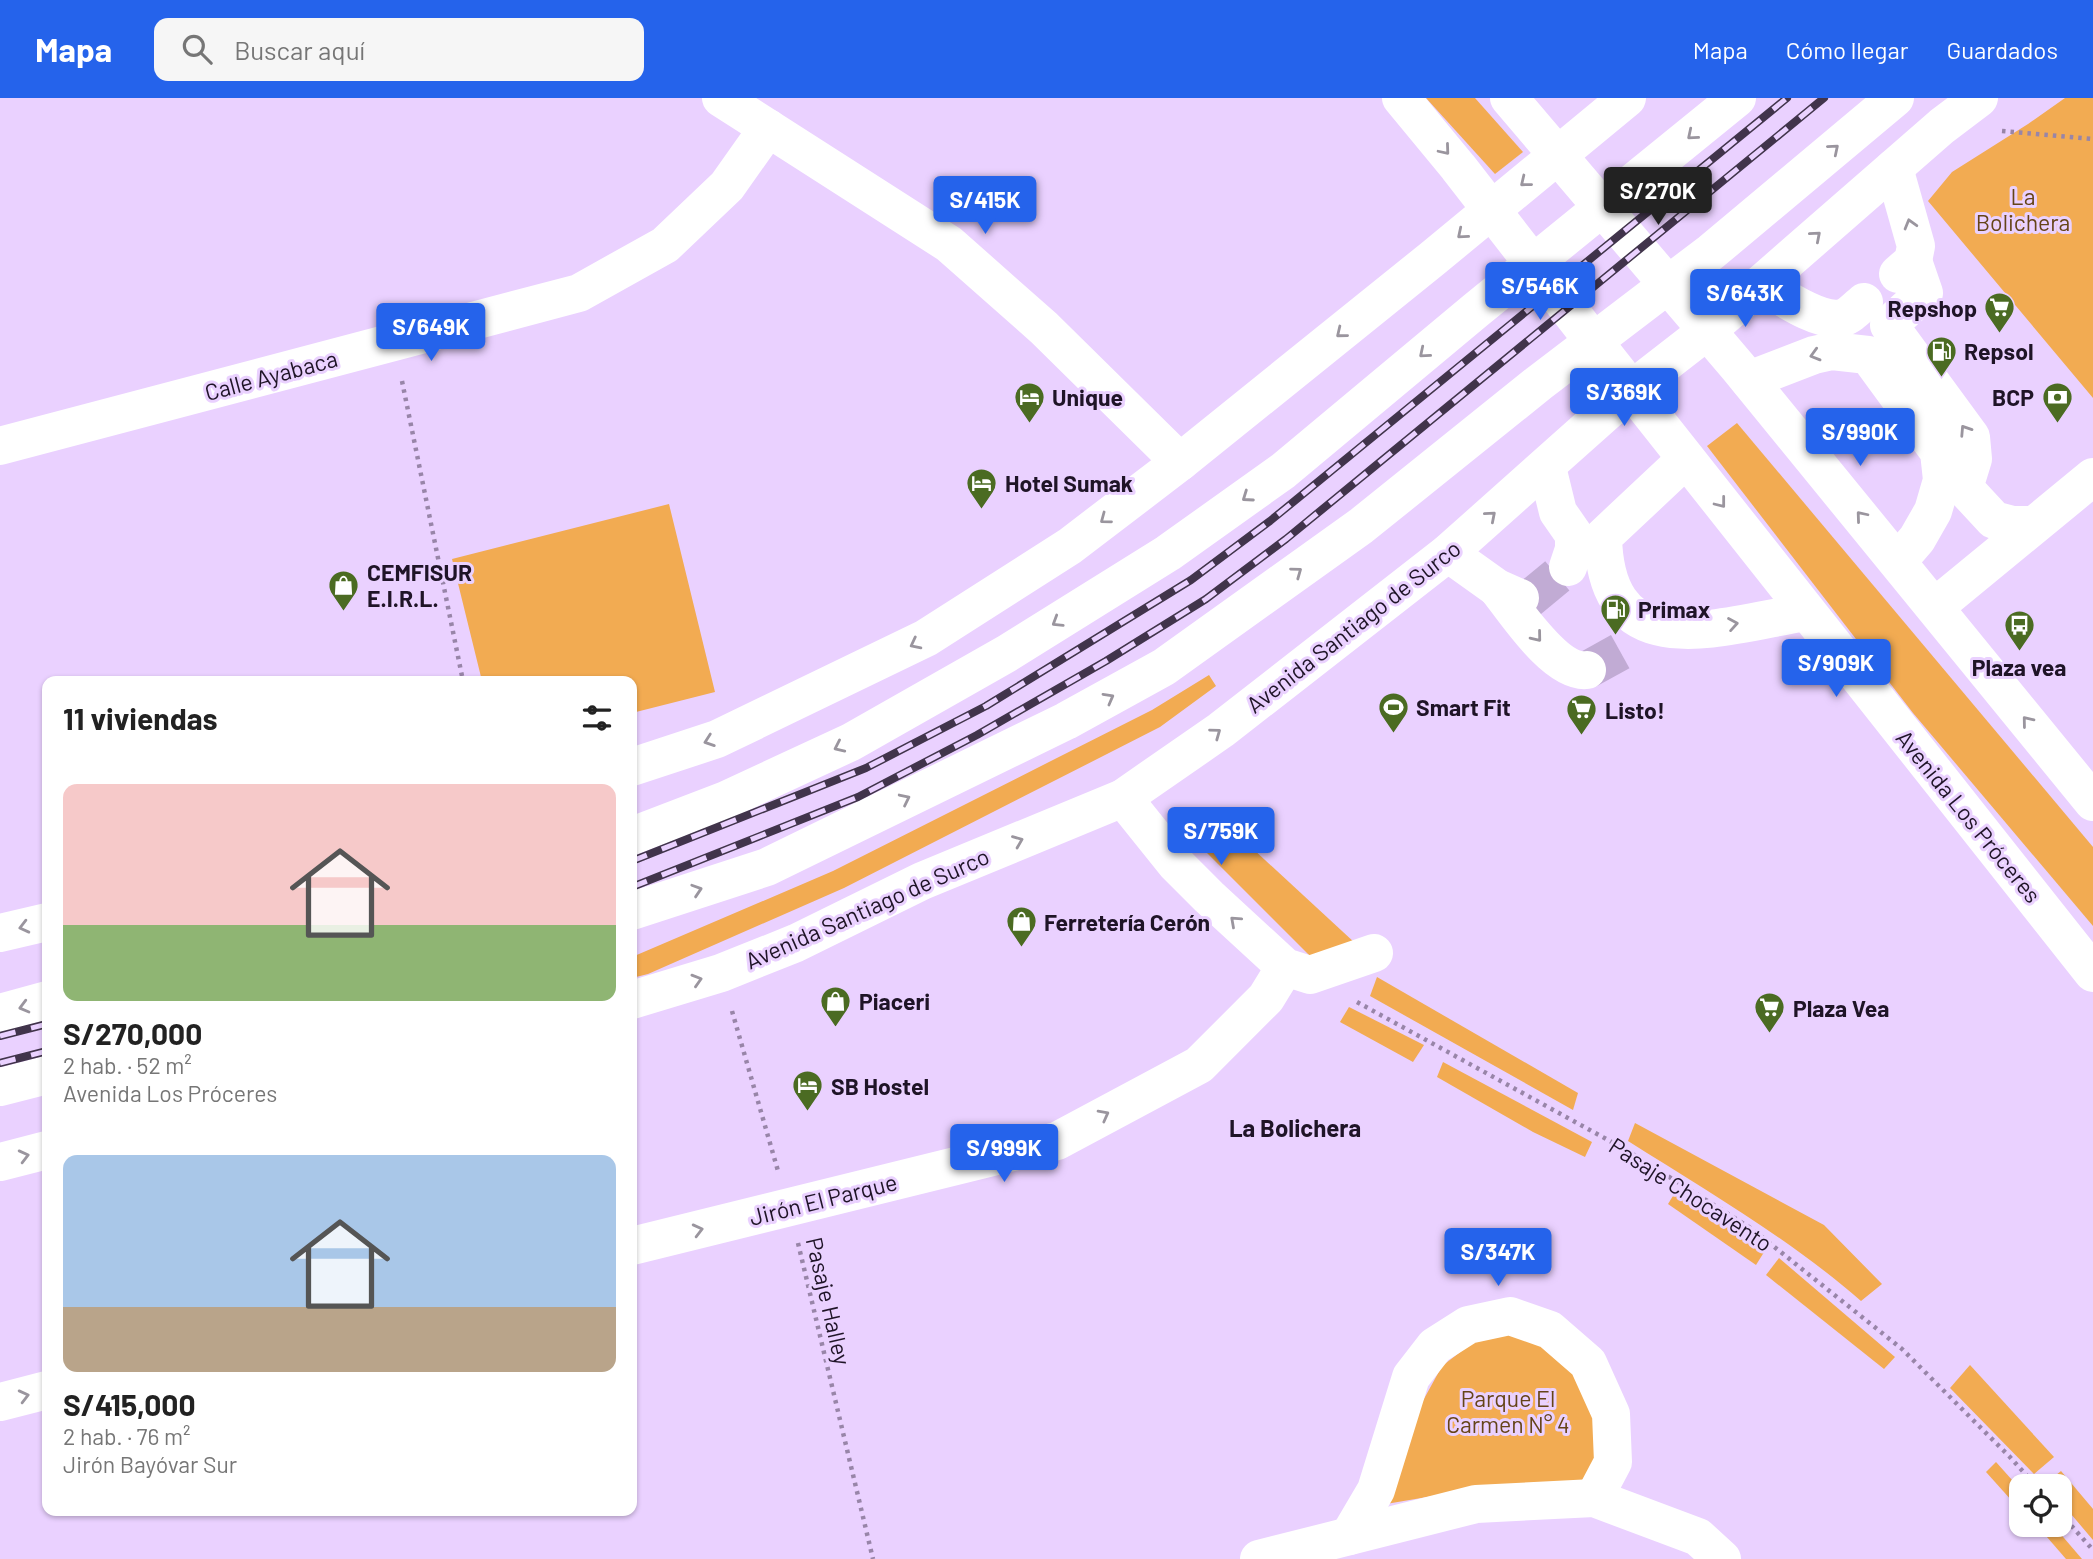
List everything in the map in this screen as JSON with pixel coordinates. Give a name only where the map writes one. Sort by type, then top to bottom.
[{"type":"main road","points":[[721,98],[949,244],[1044,328],[1180,462]]},
{"type":"main road","name":"Avenida Los Próceres","points":[[1401,98],[2093,973]]},
{"type":"main road","points":[[1509,98],[1749,380],[1936,606],[2093,802]]},
{"type":"main road","points":[[637,765],[717,739],[926,638],[1070,545],[1180,462],[1627,98]]},
{"type":"main road","points":[[637,834],[726,800],[851,741],[1006,654],[1168,553],[1283,471],[1737,98]]},
{"type":"main road","points":[[637,909],[766,867],[1066,721],[1164,667],[1362,526],[1668,285],[1895,98]]},
{"type":"main road","name":"Avenida Santiago de Surco","points":[[637,998],[721,973],[796,943],[922,881],[1123,798],[1222,730],[1448,553],[1631,390],[1707,331],[1942,126],[1979,98]]},
{"type":"main road","name":"Calle Ayabaca","points":[[0,446],[579,293],[665,245],[727,186],[768,128]]},
{"type":"main road","points":[[1894,168],[1916,246],[1906,267],[1924,293],[1889,325],[1971,437],[1973,459],[1965,485],[1933,511]]},
{"type":"main road","points":[[1761,284],[1814,313],[1832,319],[1854,310],[1868,355],[1939,452],[1942,480],[1933,511],[1917,539],[1898,561]]},
{"type":"main road","points":[[1749,380],[1814,355],[1832,351],[1868,355]]},
{"type":"main road","points":[[1582,546],[1686,459]]},
{"type":"main road","points":[[1547,467],[1558,512],[1582,546],[1604,563],[1612,589],[1646,637],[1806,612]]},
{"type":"main road","points":[[1936,606],[2031,525],[2093,477]]},
{"type":"main road","points":[[1965,485],[1968,492],[1994,520],[2013,526],[2031,525]]},
{"type":"main road","points":[[1448,553],[1513,594],[1558,661],[1579,671],[1587,670]]},
{"type":"main road","points":[[1123,798],[1184,872],[1285,967],[1310,975],[1374,953]]},
{"type":"main road","points":[[0,933],[42,923]]},
{"type":"main road","name":"Jirón El Parque","points":[[637,1245],[1057,1140],[1199,1065],[1266,998],[1285,967]]},
{"type":"main road","points":[[0,1013],[42,1001]]},
{"type":"main road","points":[[0,1087],[42,1076]]},
{"type":"main road","points":[[0,1162],[42,1151]]},
{"type":"main road","points":[[1349,1536],[1377,1490],[1411,1377],[1435,1346],[1468,1325],[1510,1315],[1550,1330],[1588,1363],[1611,1414],[1613,1462],[1594,1497]]},
{"type":"main road","points":[[0,1402],[42,1391]]},
{"type":"main road","points":[[1259,1559],[1476,1504],[1594,1497],[1698,1537],[1722,1559]]},
{"type":"path","points":[[1942,126],[2093,139]]},
{"type":"path","points":[[394,342],[462,676]]},
{"type":"path","name":"Pasaje Halley","points":[[721,973],[789,1207],[873,1559]]},
{"type":"path","name":"Pasaje Chocavento","points":[[1348,997],[1628,1152],[1752,1229],[1902,1349],[2025,1474]]},
{"type":"path","points":[[2072,1526],[2093,1550]]},
{"type":"green space","points":[[1426,98],[1475,98],[1523,152],[1495,174]]},
{"type":"green space","name":"La Bolichera","points":[[2065,98],[2093,98],[2093,398],[1928,201],[1952,172]]},
{"type":"green space","points":[[1737,423],[2093,847],[2093,926],[1913,713],[1707,446]]},
{"type":"green space","points":[[669,504],[715,692],[637,712],[637,676],[481,676],[452,559]]},
{"type":"green space","points":[[1209,675],[1216,686],[1160,727],[844,888],[637,977],[637,955],[833,871],[1152,710]]},
{"type":"green space","points":[[1225,823],[1355,943],[1312,958],[1204,850]]},
{"type":"green space","points":[[1377,977],[1578,1093],[1573,1110],[1370,996]]},
{"type":"green space","points":[[1349,1007],[1424,1045],[1413,1062],[1340,1022]]},
{"type":"green space","points":[[1443,1062],[1592,1142],[1585,1157],[1533,1132],[1437,1077]]},
{"type":"green space","points":[[1635,1123],[1824,1225],[1882,1284],[1861,1301],[1777,1236],[1628,1141]]},
{"type":"green space","points":[[1676,1191],[1766,1249],[1756,1265],[1668,1204]]},
{"type":"green space","points":[[1779,1258],[1895,1357],[1884,1369],[1766,1275]]},
{"type":"green space","name":"Parque El Carmen N° 4","points":[[1485,1333],[1524,1334],[1571,1359],[1593,1397],[1599,1456],[1590,1487],[1486,1487],[1386,1504],[1408,1428],[1442,1366]]},
{"type":"green space","points":[[1970,1365],[2054,1457],[2034,1474],[1950,1388]]},
{"type":"green space","points":[[1996,1462],[2009,1477],[2009,1498],[1986,1472]]},
{"type":"green space","points":[[2072,1484],[2093,1509],[2093,1540],[2072,1515]]},
{"type":"green space","points":[[2047,1537],[2063,1537],[2082,1559],[2066,1559]]},
{"type":"tunnel","points":[[1528,600],[1568,567]]},
{"type":"tunnel","points":[[1587,670],[1632,645]]},
{"type":"railway","points":[[637,859],[866,768],[986,706],[1191,580],[1270,521],[1787,98]]},
{"type":"railway","points":[[637,885],[858,797],[977,735],[1106,661],[1206,599],[1286,539],[1824,98]]},
{"type":"railway","points":[[0,1036],[42,1025]]},
{"type":"railway","points":[[0,1063],[42,1052]]},
{"type":"place","name":"Repshop","points":[[2000,335]]},
{"type":"place","name":"Repsol","points":[[1941,378]]},
{"type":"place","name":"Unique","points":[[1029,424]]},
{"type":"place","name":"BCP","points":[[2057,424]]},
{"type":"place","name":"Hotel Sumak","points":[[982,510]]},
{"type":"place","name":"CEMFISUR E.I.R.L.","points":[[344,612]]},
{"type":"place","name":"Primax","points":[[1615,636]]},
{"type":"place","name":"Plaza vea","points":[[2019,653]]},
{"type":"place","name":"Smart Fit","points":[[1393,734]]},
{"type":"place","name":"Listo!","points":[[1582,737]]},
{"type":"place","name":"Ferretería Cerón","points":[[1021,949]]},
{"type":"place","name":"Piaceri","points":[[836,1028]]},
{"type":"place","name":"Plaza Vea","points":[[1770,1035]]},
{"type":"place","name":"SB Hostel","points":[[808,1113]]},
{"type":"district","name":"La Bolichera","points":[[1295,1127]]}]
